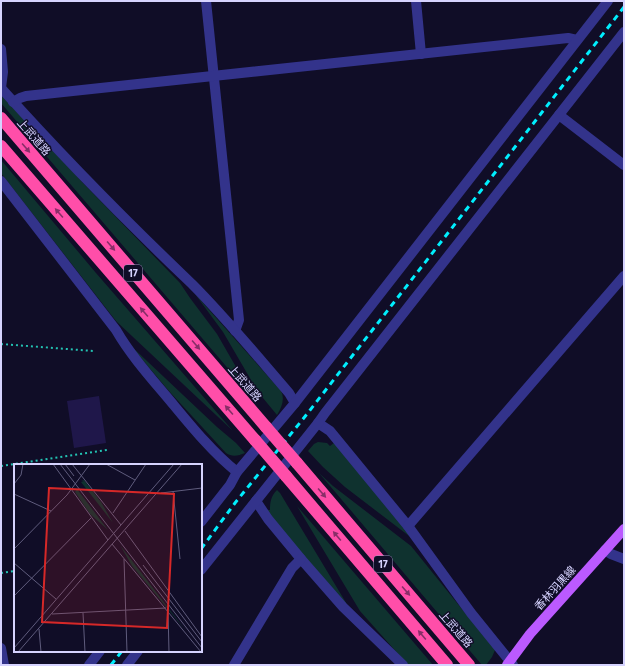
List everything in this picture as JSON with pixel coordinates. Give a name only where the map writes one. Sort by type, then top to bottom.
[{"type":"highway","name":"上武道路","points":[[1,118],[469,665]]},
{"type":"highway","name":"17","points":[[1,146],[447,665]]},
{"type":"main road","name":"香林羽黒線","points":[[510,664],[530,634],[624,529]]},
{"type":"street","points":[[206,1],[239,320],[235,331]]},
{"type":"street","points":[[416,1],[421,54]]},
{"type":"street","points":[[202,521],[230,485],[237,472],[295,403],[608,1]]},
{"type":"street","points":[[202,569],[624,32]]},
{"type":"street","points":[[13,102],[26,96],[568,38],[577,40]]},
{"type":"street","points":[[1,49],[3,82],[1,88],[99,192],[192,284],[289,393],[295,403]]},
{"type":"street","points":[[559,115],[624,165]]},
{"type":"street","points":[[1,181],[116,330],[126,348],[189,423],[237,472]]},
{"type":"street","points":[[408,526],[624,276]]},
{"type":"street","points":[[318,423],[330,431],[408,526],[510,664]]},
{"type":"street","points":[[256,501],[301,559],[343,607],[403,665]]},
{"type":"street","points":[[605,550],[624,559]]},
{"type":"street","points":[[234,665],[292,568],[301,559]]},
{"type":"street","points":[[1,648],[4,665]]},
{"type":"street","points":[[89,665],[99,652]]},
{"type":"street","points":[[127,665],[137,652]]},
{"type":"path","points":[[1,344],[94,351]]},
{"type":"path","points":[[14,464],[108,450]]},
{"type":"path","points":[[1,466],[14,464]]},
{"type":"path","points":[[1,573],[14,571]]},
{"type":"green space","points":[[1,95],[82,182],[180,283],[217,334],[255,400],[1,103]]},
{"type":"green space","points":[[1,160],[96,273],[233,431],[116,321],[1,173]]},
{"type":"green space","points":[[195,294],[281,391],[283,397],[282,403],[277,415],[258,392],[223,332]]},
{"type":"green space","points":[[130,345],[245,453],[235,456],[226,453],[169,391]]},
{"type":"green space","points":[[318,442],[327,443],[330,446],[334,443],[413,539],[345,487],[323,467],[308,451]]},
{"type":"green space","points":[[319,473],[333,486],[411,546],[495,650],[486,665],[482,665]]},
{"type":"green space","points":[[277,490],[348,606],[266,510],[270,510],[271,499]]},
{"type":"green space","points":[[297,506],[433,665],[408,665],[360,611]]},
{"type":"building","points":[[99,396],[106,443],[74,448],[67,401]]},
{"type":"railway","points":[[202,548],[235,503],[307,414],[624,7]]},
{"type":"railway","points":[[111,665],[121,652]]}]
